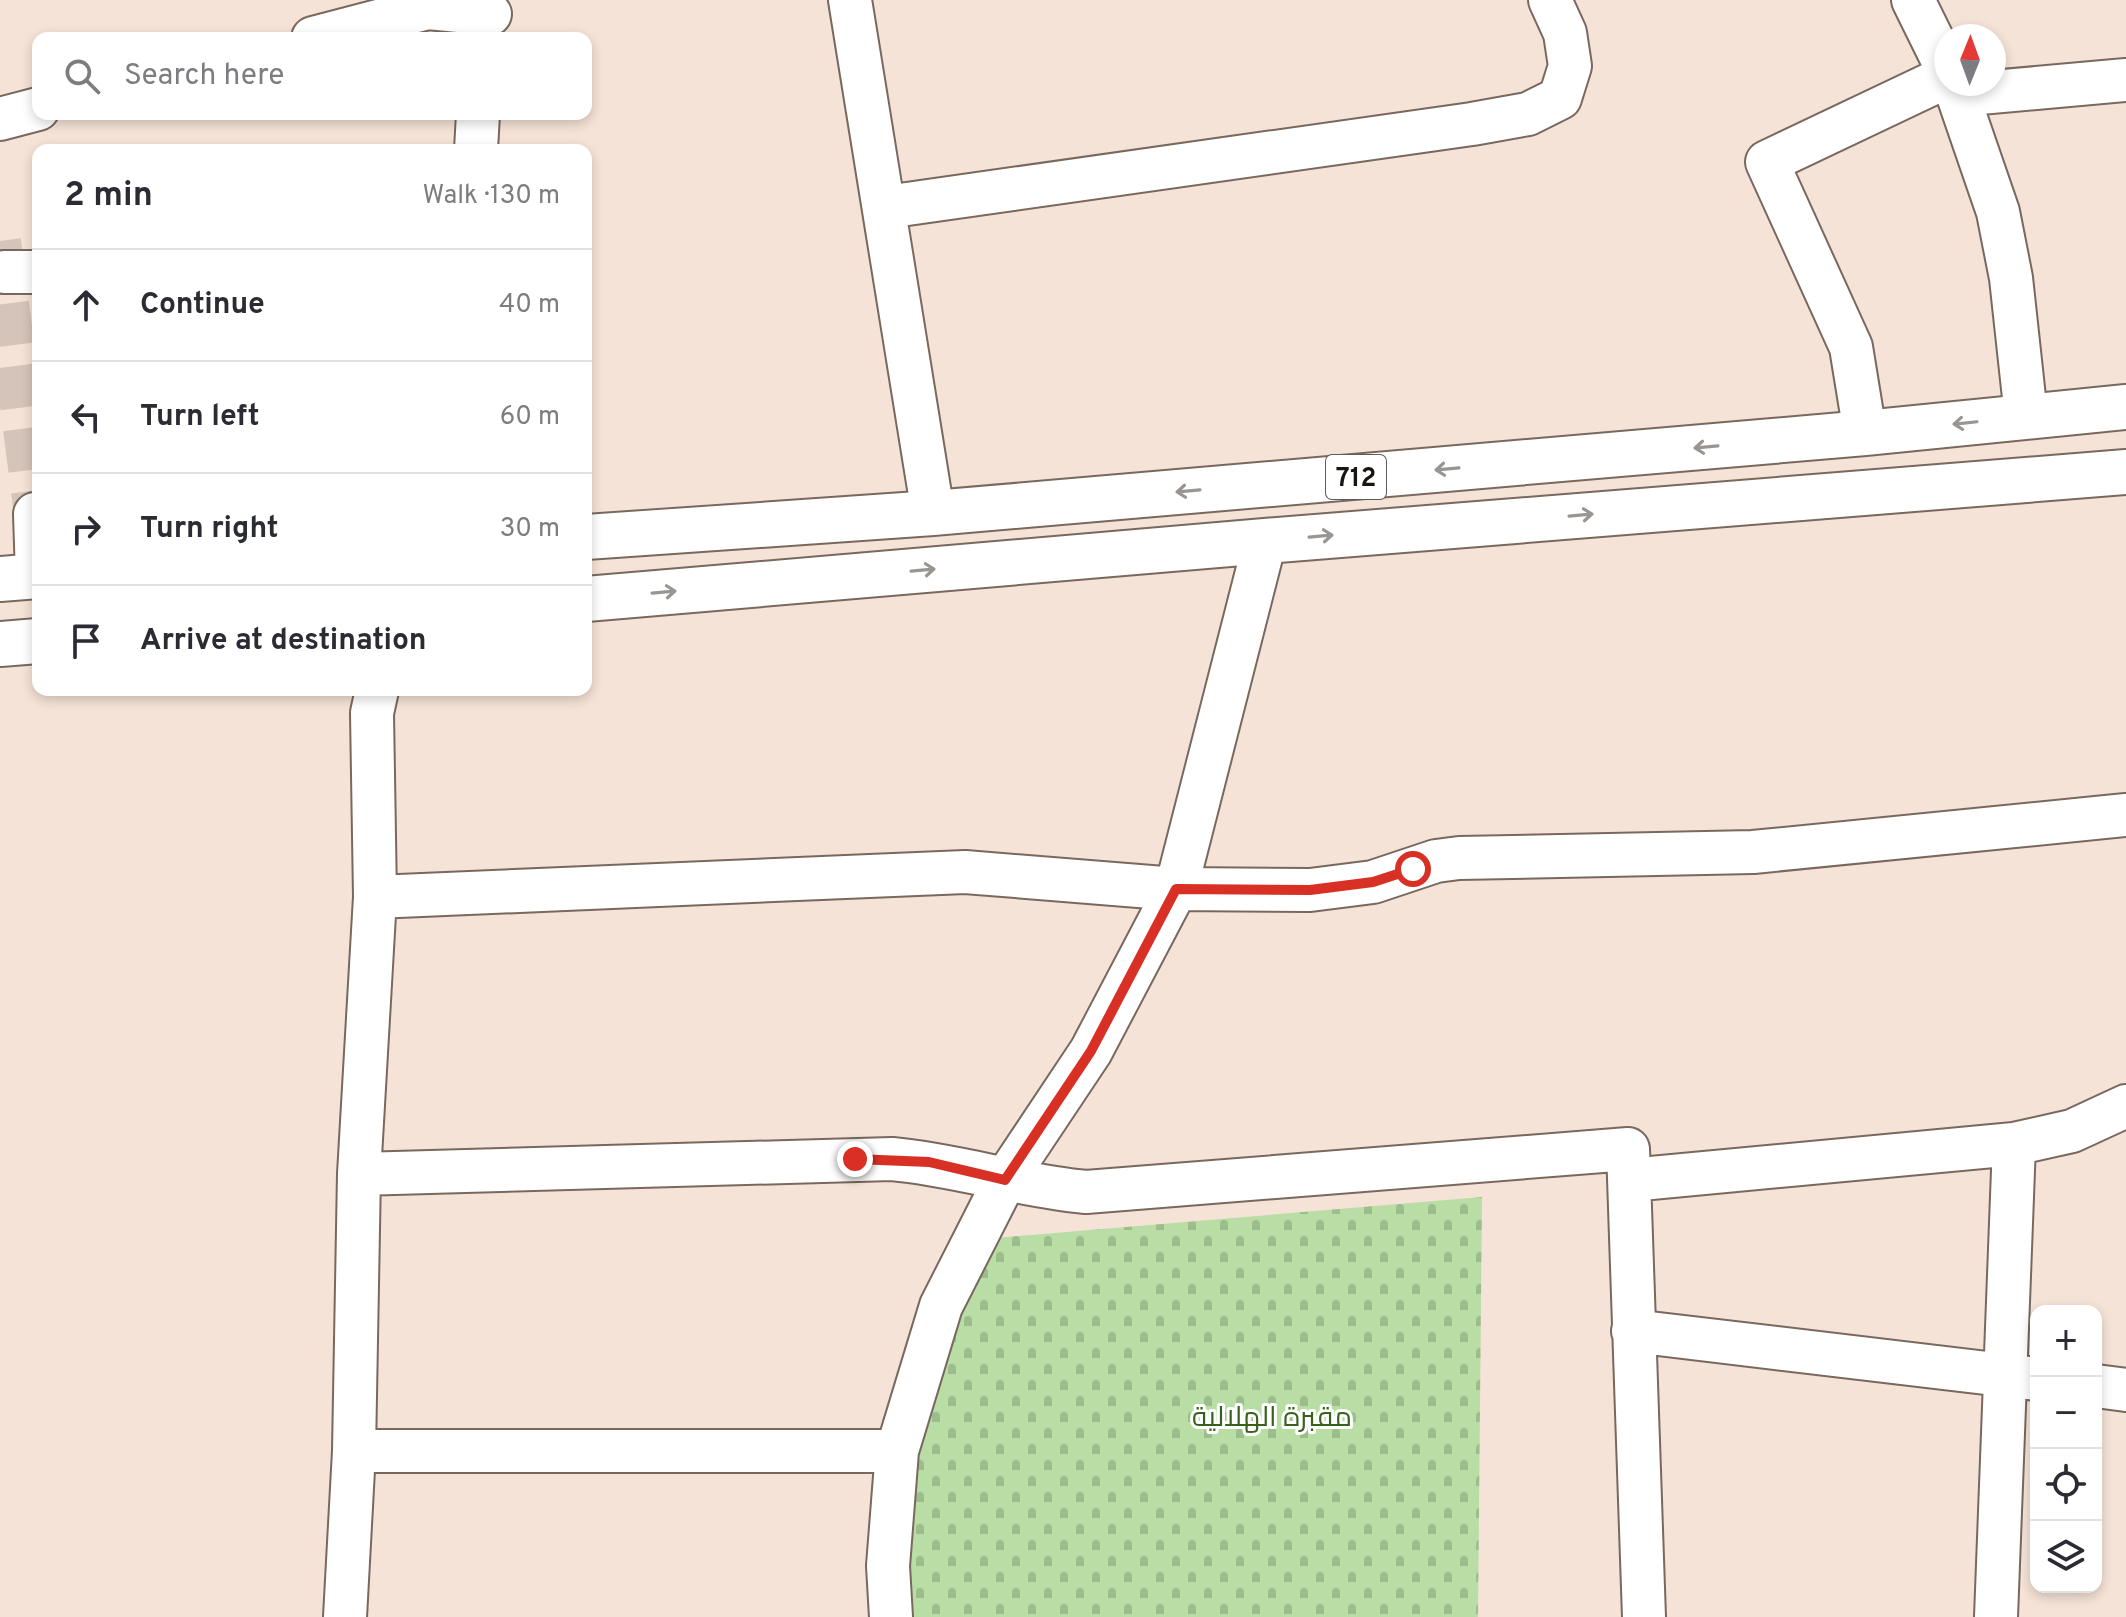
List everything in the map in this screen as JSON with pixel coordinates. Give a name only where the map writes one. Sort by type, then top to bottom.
[{"type":"main road","name":"712","points":[[592,537],[933,513],[1865,433],[2126,407]]},
{"type":"main road","name":"712","points":[[592,598],[2126,472]]},
{"type":"main road","points":[[0,644],[32,641]]},
{"type":"street","points":[[850,0],[886,207],[933,513]]},
{"type":"street","points":[[886,207],[1528,114],[1560,98],[1570,66],[1565,33],[1550,0]]},
{"type":"street","points":[[1913,0],[1934,45]]},
{"type":"street","points":[[336,32],[428,8],[490,17]]},
{"type":"street","points":[[2006,81],[2126,80]]},
{"type":"street","points":[[1865,433],[1851,347],[1767,162],[1934,88]]},
{"type":"street","points":[[1956,96],[2000,225],[2011,278],[2026,416]]},
{"type":"street","points":[[0,119],[32,111]]},
{"type":"street","points":[[476,144],[478,120]]},
{"type":"street","points":[[25,577],[32,533]]},
{"type":"street","points":[[891,1617],[888,1566],[897,1451],[941,1306],[1005,1180],[1091,1051],[1176,889],[1265,541]]},
{"type":"street","points":[[345,1617],[354,1451],[359,1174],[375,897],[371,698]]},
{"type":"street","points":[[375,897],[965,872],[1176,889],[1310,890],[1373,882],[1436,861],[1459,858],[1753,852],[2126,815]]},
{"type":"street","points":[[1630,1180],[2014,1144],[2072,1131],[2126,1106]]},
{"type":"street","points":[[1996,1617],[2020,1377],[2014,1144]]},
{"type":"street","points":[[359,1174],[855,1159],[929,1162],[1051,1189],[1086,1192],[1628,1149],[1644,1617]]},
{"type":"street","points":[[1633,1331],[2020,1377]]},
{"type":"street","points":[[2102,1387],[2126,1390]]},
{"type":"street","points":[[354,1451],[897,1451]]},
{"type":"green space","name":"مقبرة الهلالية","points":[[1482,1197],[1478,1617],[903,1617],[897,1528],[982,1239]]},
{"type":"tunnel","points":[[0,241],[32,491]]},
{"type":"route","points":[[855,1159],[929,1162],[1005,1180],[1091,1051],[1176,889],[1310,890],[1373,882],[1413,869]]}]
